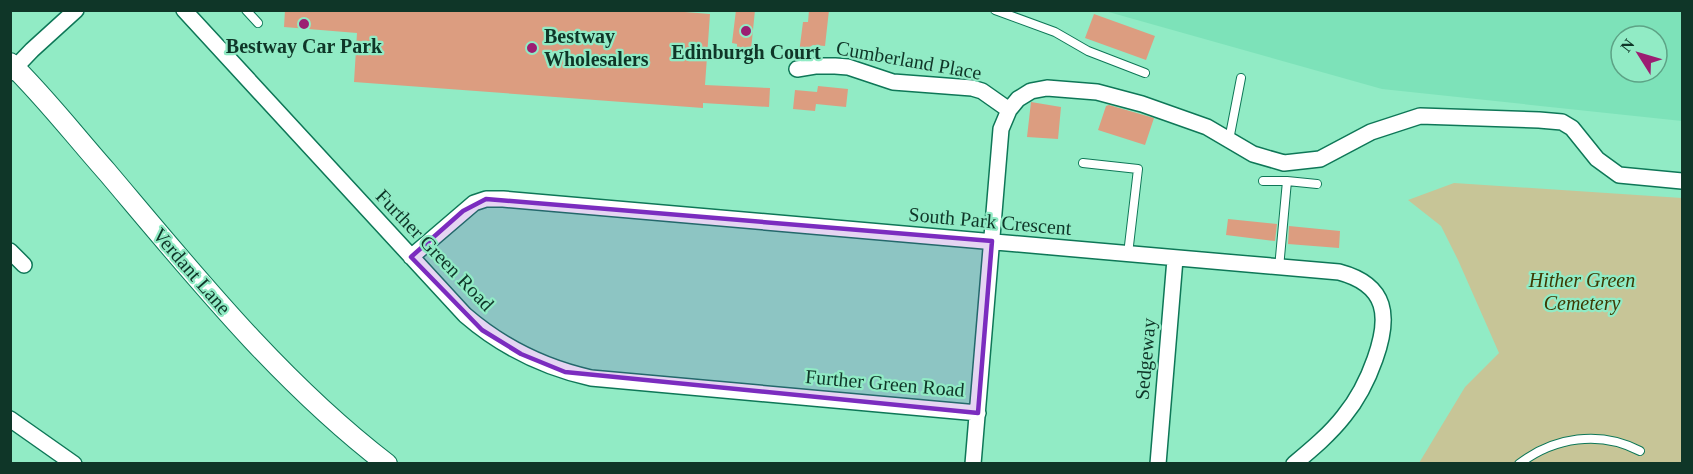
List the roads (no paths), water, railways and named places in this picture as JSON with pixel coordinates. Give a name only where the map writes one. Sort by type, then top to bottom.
[{"type":"street","points":[[12,68],[76,10]]},
{"type":"street","name":"Further Green Road","points":[[184,10],[465,315],[482,330],[520,354],[565,372],[591,378],[978,412]]},
{"type":"street","name":"Cumberland Place","points":[[797,69],[815,66],[848,67],[893,82],[972,88],[1009,110]]},
{"type":"street","name":"Verdant Lane","points":[[12,68],[261,349],[341,426],[387,464]]},
{"type":"street","points":[[973,464],[1001,129],[1009,110],[1018,99],[1030,91],[1047,87],[1097,92],[1207,127],[1253,154],[1284,163],[1320,159],[1371,132],[1420,116],[1562,122],[1572,128],[1597,159],[1619,175],[1683,181]]},
{"type":"street","name":"South Park Crescent","points":[[411,257],[463,211],[474,203],[486,199],[1339,272],[1351,275],[1360,279],[1376,294],[1384,313],[1384,333],[1365,385],[1356,400],[1334,427],[1294,464]]},
{"type":"street","points":[[10,251],[24,266]]},
{"type":"street","name":"Sedgeway","points":[[1158,464],[1175,259]]},
{"type":"street","points":[[10,419],[74,464]]},
{"type":"lane","points":[[246,10],[258,23]]},
{"type":"lane","points":[[995,10],[1055,32],[1088,51],[1145,73]]},
{"type":"lane","points":[[1229,140],[1241,78]]},
{"type":"lane","points":[[1083,163],[1138,170],[1128,254]]},
{"type":"lane","points":[[1263,181],[1317,184]]},
{"type":"lane","points":[[1279,268],[1287,181]]},
{"type":"lane","points":[[1518,464],[1534,452],[1548,446],[1586,438],[1625,444],[1640,451]]},
{"type":"place","name":"Bestway Car Park","points":[[304,24]]},
{"type":"place","name":"Edinburgh Court","points":[[746,31]]},
{"type":"place","name":"Bestway Wholesalers","points":[[532,48]]},
{"type":"park label","name":"Hither Green Cemetery","points":[[1582,292]]}]
